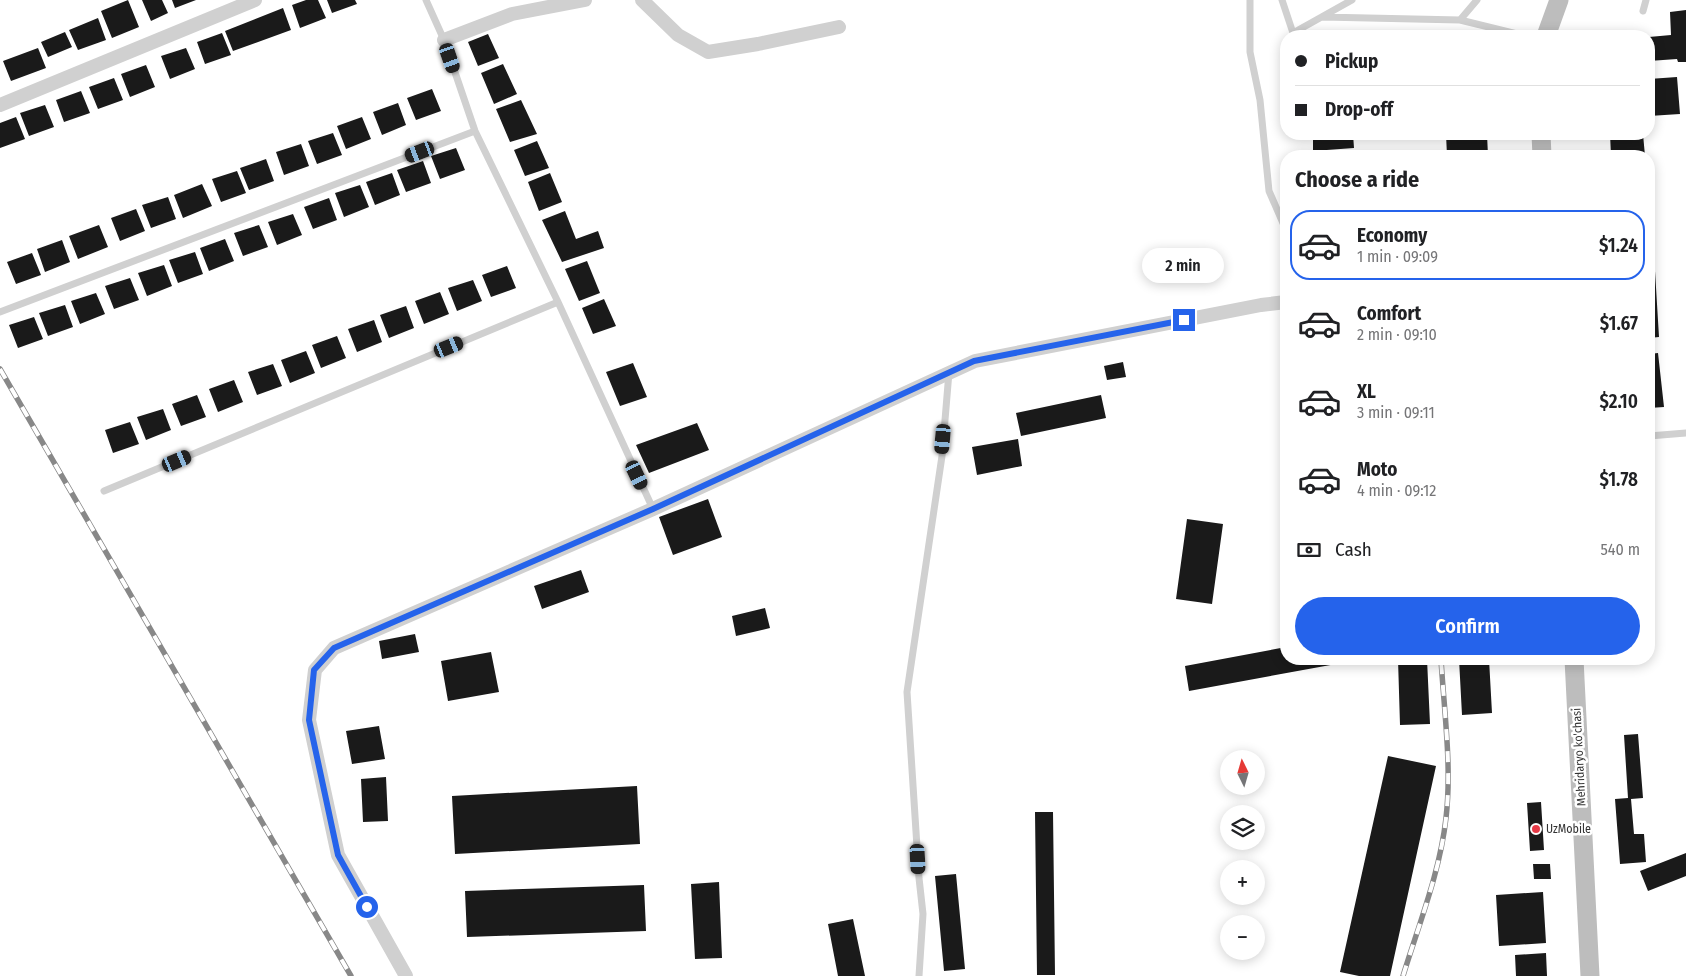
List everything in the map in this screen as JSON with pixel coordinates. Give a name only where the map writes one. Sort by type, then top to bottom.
[{"type":"main road","points":[[1548,30],[1559,0]]},
{"type":"main road","name":"Мehridaryo ko'chasi","points":[[1574,665],[1590,976]]},
{"type":"street","points":[[0,105],[255,0]]},
{"type":"street","points":[[444,40],[512,14],[584,0]]},
{"type":"street","points":[[642,0],[678,35],[708,52],[840,27]]},
{"type":"street","points":[[406,976],[338,855],[309,720],[314,670],[334,648],[653,509],[974,361],[1280,303]]},
{"type":"lane","points":[[426,0],[444,40],[475,131],[558,302],[653,509]]},
{"type":"lane","points":[[1250,0],[1250,52],[1260,100],[1269,191],[1280,216]]},
{"type":"lane","points":[[1282,0],[1292,30]]},
{"type":"lane","points":[[1298,30],[1352,0]]},
{"type":"lane","points":[[1460,20],[1477,0]]},
{"type":"lane","points":[[1643,11],[1646,0]]},
{"type":"lane","points":[[1322,17],[1460,20],[1501,30]]},
{"type":"lane","points":[[0,312],[475,131]]},
{"type":"lane","points":[[104,491],[558,302]]},
{"type":"lane","points":[[919,976],[923,914],[907,692],[942,456],[949,372]]},
{"type":"lane","points":[[1655,436],[1686,433]]},
{"type":"building","points":[[128,0],[139,27],[112,38],[101,11]]},
{"type":"building","points":[[142,0],[162,0],[168,13],[151,21]]},
{"type":"building","points":[[172,0],[196,0],[175,8]]},
{"type":"building","points":[[306,0],[318,0],[326,18],[300,28],[292,5]]},
{"type":"building","points":[[327,0],[355,0],[357,4],[332,13]]},
{"type":"building","points":[[283,8],[291,30],[233,51],[225,31]]},
{"type":"building","points":[[1686,10],[1686,62],[1678,62],[1677,59],[1655,61],[1655,36],[1671,35],[1670,12]]},
{"type":"building","points":[[98,18],[106,40],[78,50],[69,30]]},
{"type":"building","points":[[65,32],[72,47],[48,57],[41,42]]},
{"type":"building","points":[[222,33],[231,55],[205,64],[197,42]]},
{"type":"building","points":[[488,34],[499,58],[478,66],[468,42]]},
{"type":"building","points":[[38,48],[46,68],[11,81],[3,61]]},
{"type":"building","points":[[186,48],[195,69],[170,79],[161,56]]},
{"type":"building","points":[[503,64],[517,94],[494,104],[481,73]]},
{"type":"building","points":[[146,65],[155,87],[130,97],[121,74]]},
{"type":"building","points":[[1677,77],[1680,114],[1655,116],[1655,79]]},
{"type":"building","points":[[114,78],[123,100],[98,109],[89,87]]},
{"type":"building","points":[[432,89],[441,111],[416,120],[407,98]]},
{"type":"building","points":[[81,91],[90,113],[64,122],[56,100]]},
{"type":"building","points":[[521,100],[537,134],[510,142],[496,109]]},
{"type":"building","points":[[398,103],[406,125],[382,135],[373,112]]},
{"type":"building","points":[[45,105],[54,127],[29,136],[20,113]]},
{"type":"building","points":[[16,117],[25,139],[0,148],[0,123]]},
{"type":"building","points":[[362,117],[371,139],[346,149],[337,126]]},
{"type":"building","points":[[333,133],[342,155],[317,164],[308,141]]},
{"type":"building","points":[[1313,140],[1353,140],[1354,148],[1313,150]]},
{"type":"building","points":[[1446,140],[1487,140],[1488,150],[1447,150]]},
{"type":"building","points":[[1610,140],[1644,140],[1644,150],[1611,150]]},
{"type":"building","points":[[537,141],[549,168],[525,176],[514,150]]},
{"type":"building","points":[[301,144],[309,166],[284,175],[276,152]]},
{"type":"building","points":[[456,148],[465,170],[440,179],[431,156]]},
{"type":"building","points":[[266,159],[274,181],[249,190],[240,168]]},
{"type":"building","points":[[423,161],[431,183],[406,192],[397,170]]},
{"type":"building","points":[[237,171],[246,193],[221,202],[212,179]]},
{"type":"building","points":[[392,173],[400,195],[375,205],[366,182]]},
{"type":"building","points":[[550,173],[562,202],[539,211],[528,182]]},
{"type":"building","points":[[202,184],[212,206],[183,218],[174,195]]},
{"type":"building","points":[[360,185],[369,207],[344,217],[335,193]]},
{"type":"building","points":[[168,197],[176,219],[151,228],[142,205]]},
{"type":"building","points":[[329,198],[337,220],[313,229],[304,207]]},
{"type":"building","points":[[136,209],[145,231],[120,241],[111,218]]},
{"type":"building","points":[[565,211],[576,239],[598,231],[604,248],[562,262],[542,220]]},
{"type":"building","points":[[293,214],[302,235],[277,245],[268,222]]},
{"type":"building","points":[[99,225],[108,247],[78,259],[69,236]]},
{"type":"building","points":[[259,225],[268,247],[243,256],[234,233]]},
{"type":"building","points":[[225,239],[234,261],[209,271],[200,248]]},
{"type":"building","points":[[62,240],[70,262],[45,272],[37,249]]},
{"type":"building","points":[[195,252],[203,274],[178,283],[169,260]]},
{"type":"building","points":[[32,253],[41,275],[16,284],[7,262]]},
{"type":"building","points":[[587,261],[600,293],[579,301],[565,269]]},
{"type":"building","points":[[164,265],[172,286],[147,296],[138,273]]},
{"type":"building","points":[[507,266],[516,288],[491,297],[482,275]]},
{"type":"building","points":[[1655,271],[1659,337],[1655,337]]},
{"type":"building","points":[[130,278],[139,300],[114,309],[105,286]]},
{"type":"building","points":[[473,280],[482,301],[457,311],[448,288]]},
{"type":"building","points":[[440,292],[449,314],[424,324],[415,301]]},
{"type":"building","points":[[96,293],[105,314],[80,324],[71,301]]},
{"type":"building","points":[[604,299],[616,326],[593,334],[582,308]]},
{"type":"building","points":[[65,305],[73,327],[48,336],[39,313]]},
{"type":"building","points":[[406,306],[414,328],[389,338],[380,315]]},
{"type":"building","points":[[34,317],[43,339],[18,348],[9,325]]},
{"type":"building","points":[[374,320],[382,342],[357,352],[348,329]]},
{"type":"building","points":[[337,336],[346,358],[321,368],[312,345]]},
{"type":"building","points":[[306,351],[315,373],[290,383],[281,360]]},
{"type":"building","points":[[1655,353],[1658,353],[1664,407],[1655,408]]},
{"type":"building","points":[[1123,362],[1126,377],[1107,380],[1104,366]]},
{"type":"building","points":[[633,363],[647,397],[620,406],[606,372]]},
{"type":"building","points":[[273,364],[282,386],[257,395],[248,372]]},
{"type":"building","points":[[234,380],[243,402],[218,412],[209,389]]},
{"type":"building","points":[[197,395],[206,417],[181,426],[172,404]]},
{"type":"building","points":[[1101,395],[1106,418],[1021,436],[1016,413]]},
{"type":"building","points":[[163,409],[171,430],[146,440],[137,417]]},
{"type":"building","points":[[130,422],[139,444],[113,453],[105,430]]},
{"type":"building","points":[[697,423],[709,450],[649,473],[636,445]]},
{"type":"building","points":[[1018,439],[1022,466],[977,475],[972,447]]},
{"type":"building","points":[[708,499],[722,537],[673,555],[659,517]]},
{"type":"building","points":[[1187,519],[1223,524],[1212,604],[1176,599]]},
{"type":"building","points":[[581,570],[589,592],[542,609],[534,586]]},
{"type":"building","points":[[765,608],[770,628],[736,636],[732,616]]},
{"type":"building","points":[[415,634],[419,652],[382,659],[379,641]]},
{"type":"building","points":[[1280,648],[1280,665],[1331,665],[1189,691],[1185,666]]},
{"type":"building","points":[[491,652],[499,692],[448,701],[441,661]]},
{"type":"building","points":[[1398,665],[1427,665],[1430,724],[1400,725]]},
{"type":"building","points":[[1459,665],[1489,665],[1492,713],[1462,715]]},
{"type":"building","points":[[379,726],[385,759],[352,764],[346,731]]},
{"type":"building","points":[[1638,734],[1643,798],[1631,799],[1634,834],[1644,834],[1646,862],[1620,864],[1615,799],[1628,798],[1624,735]]},
{"type":"building","points":[[1388,756],[1436,766],[1390,976],[1359,976],[1340,972]]},
{"type":"building","points":[[386,777],[388,821],[363,822],[361,779]]},
{"type":"building","points":[[637,786],[640,844],[455,854],[452,796]]},
{"type":"building","points":[[1541,802],[1544,850],[1530,851],[1527,803]]},
{"type":"building","points":[[1035,812],[1053,812],[1055,975],[1037,975]]},
{"type":"building","points":[[1686,853],[1686,876],[1648,891],[1640,871]]},
{"type":"building","points":[[1533,864],[1550,864],[1551,879],[1534,879]]},
{"type":"building","points":[[956,874],[965,969],[944,971],[935,876]]},
{"type":"building","points":[[719,882],[722,958],[695,959],[691,884]]},
{"type":"building","points":[[644,885],[646,931],[467,937],[465,891]]},
{"type":"building","points":[[1543,892],[1546,943],[1499,946],[1496,895]]},
{"type":"building","points":[[853,919],[865,976],[838,976],[828,924]]},
{"type":"building","points":[[1546,953],[1547,976],[1516,976],[1515,955]]},
{"type":"railway","points":[[0,369],[351,976]]},
{"type":"railway","points":[[1403,976],[1434,878],[1446,818],[1448,759],[1441,665]]},
{"type":"place","name":"UzMobile","points":[[1536,829]]},
{"type":"route","points":[[367,907],[338,855],[309,720],[314,670],[334,648],[653,509],[974,361],[1184,320]]}]
